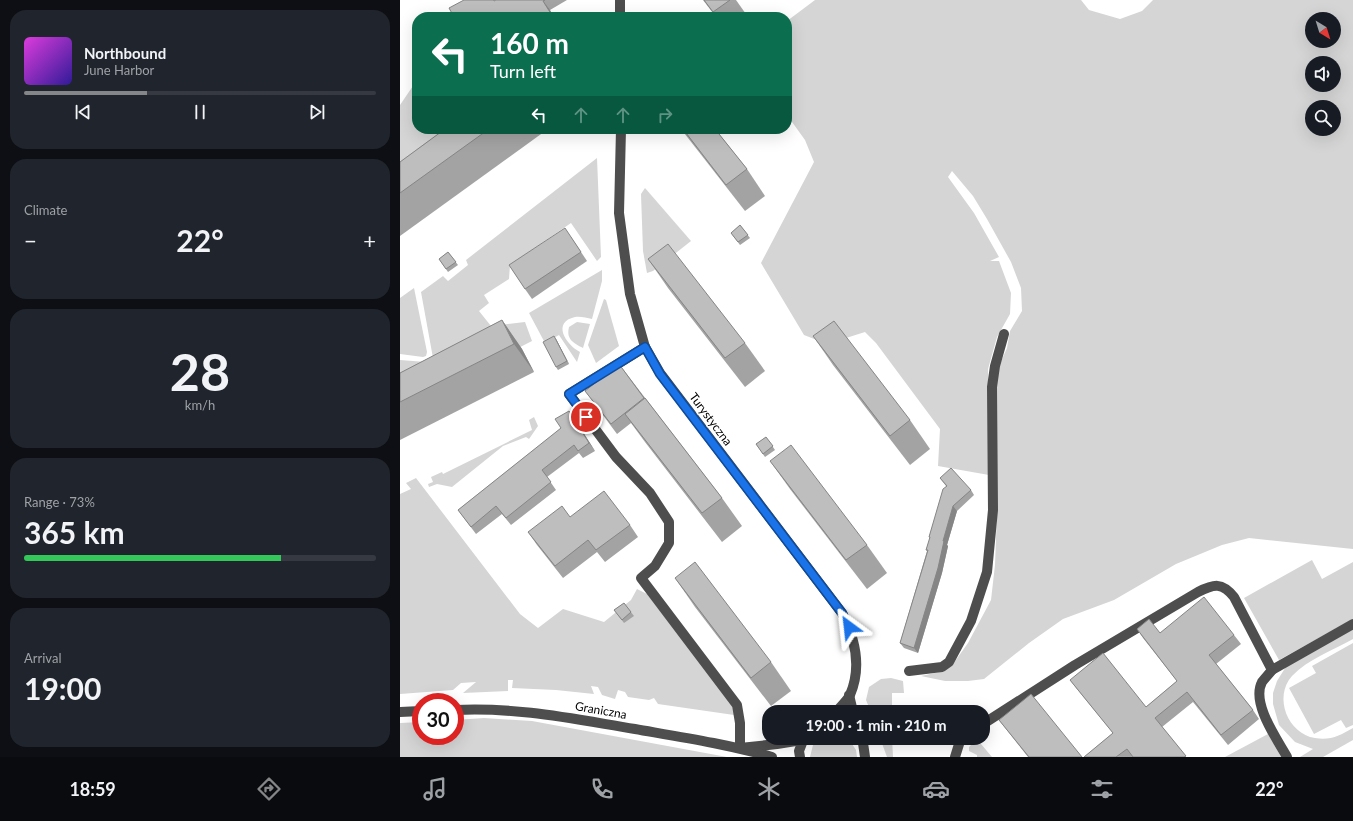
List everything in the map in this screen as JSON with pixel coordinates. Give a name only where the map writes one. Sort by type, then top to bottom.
[{"type":"street","points":[[620,0],[620,12]]},
{"type":"street","name":"Turystyczna","points":[[621,134],[619,213],[630,294],[645,347],[660,374],[842,613],[856,644],[856,673],[849,695],[841,705]]},
{"type":"street","points":[[909,671],[942,667],[949,662],[971,621],[987,572],[993,510],[992,387],[995,366],[1004,334]]},
{"type":"street","points":[[645,347],[569,394],[616,457],[650,493],[669,522],[669,543],[655,566],[641,578],[737,705],[740,724],[740,748]]},
{"type":"street","points":[[990,720],[1076,665],[1198,592],[1213,585],[1220,585],[1228,590],[1234,597],[1272,670]]},
{"type":"street","points":[[1287,757],[1266,720],[1261,706],[1262,683],[1272,670],[1353,624]]},
{"type":"street","points":[[849,695],[851,705]]},
{"type":"street","name":"Graniczna","points":[[464,710],[484,709],[548,713],[740,748],[772,757]]},
{"type":"street","points":[[400,712],[412,711]]},
{"type":"street","name":"Graniczna","points":[[740,748],[768,745]]},
{"type":"street","points":[[800,757],[802,745]]},
{"type":"street","points":[[863,745],[866,756]]},
{"type":"street","points":[[955,757],[959,745]]},
{"type":"shaded area","points":[[815,0],[1081,0],[1089,10],[1120,19],[1142,11],[1153,0],[1353,0],[1353,549],[1249,538],[1222,545],[1176,564],[1114,600],[1063,619],[1029,643],[984,679],[945,681],[921,676],[944,671],[953,664],[968,643],[991,600],[995,565],[997,512],[996,382],[999,366],[1007,348],[1010,331],[1022,311],[1021,288],[1011,262],[987,219],[973,196],[952,171],[948,177],[974,213],[999,257],[990,261],[999,261],[1011,293],[1010,314],[997,337],[988,369],[989,475],[938,466],[940,429],[876,343],[865,332],[827,344],[804,335],[761,263],[814,162],[805,140],[792,122],[792,17]]},
{"type":"shaded area","points":[[412,87],[412,134],[493,134],[400,201],[400,105]]},
{"type":"shaded area","points":[[597,158],[601,257],[597,261],[571,223],[510,265],[509,279],[484,295],[489,303],[479,311],[491,326],[525,322],[532,341],[400,408],[400,360],[426,362],[433,358],[421,292],[443,276],[448,281],[468,265],[466,260]]},
{"type":"shaded area","points":[[645,188],[691,241],[653,271],[647,273],[643,251],[641,194]]},
{"type":"shaded area","points":[[602,270],[602,281],[592,319],[575,317],[564,323],[563,333],[566,339],[580,352],[577,362],[559,335],[545,343],[529,313]]},
{"type":"shaded area","points":[[414,288],[427,352],[426,356],[423,357],[400,354],[400,298]]},
{"type":"shaded area","points":[[604,299],[606,300],[619,346],[596,363],[588,345]]},
{"type":"shaded area","points":[[577,322],[590,324],[583,348],[569,338],[569,327]]},
{"type":"shaded area","points":[[534,417],[538,426],[529,439],[526,437],[503,446],[452,487],[437,484],[429,487],[428,484],[433,482],[431,477],[442,472],[443,474],[532,430],[529,420]]},
{"type":"shaded area","points":[[416,478],[520,614],[538,628],[563,609],[604,622],[631,600],[637,589],[647,594],[741,716],[658,704],[654,698],[649,700],[628,697],[625,692],[618,690],[615,699],[602,695],[598,687],[591,686],[594,694],[556,690],[512,688],[513,680],[508,680],[508,691],[463,693],[476,682],[461,683],[453,690],[400,694],[400,494],[411,489],[406,483]]},
{"type":"shaded area","points":[[1312,560],[1322,579],[1353,562],[1353,619],[1279,660],[1244,598]]},
{"type":"shaded area","points":[[1353,627],[1353,639],[1313,660],[1292,676],[1286,685],[1284,704],[1286,713],[1291,722],[1297,730],[1305,735],[1326,739],[1340,735],[1353,728],[1353,740],[1323,757],[1300,757],[1313,749],[1295,742],[1279,725],[1273,704],[1273,693],[1277,681],[1287,665]]},
{"type":"shaded area","points":[[1353,643],[1353,725],[1346,728],[1341,720],[1314,734],[1289,688],[1316,673],[1312,666]]},
{"type":"shaded area","points":[[891,678],[903,681],[904,693],[892,693],[892,705],[868,705],[866,700],[869,687],[881,679]]},
{"type":"shaded area","points":[[484,718],[532,721],[727,757],[400,757],[400,723],[412,722],[412,745],[464,745],[464,719]]},
{"type":"shaded area","points":[[1268,734],[1281,757],[1225,757]]},
{"type":"shaded area","points":[[813,745],[853,745],[856,750],[857,757],[810,757]]},
{"type":"shaded area","points":[[883,745],[892,745],[893,757],[887,757]]},
{"type":"shaded area","points":[[971,745],[982,745],[992,757],[977,757],[977,755],[969,751],[969,747]]},
{"type":"building","points":[[464,0],[545,0],[543,1],[550,12],[451,12],[449,8]]},
{"type":"building","points":[[704,0],[730,0],[713,12]]},
{"type":"building","points":[[438,134],[482,134],[400,193],[400,162]]},
{"type":"building","points":[[687,134],[719,134],[747,169],[726,185]]},
{"type":"building","points":[[740,225],[748,235],[738,242],[731,233]]},
{"type":"building","points":[[565,228],[581,252],[525,289],[509,265]]},
{"type":"building","points":[[668,244],[745,343],[725,358],[648,259]]},
{"type":"building","points":[[448,252],[456,262],[446,269],[439,259]]},
{"type":"building","points":[[502,320],[514,344],[400,402],[400,373]]},
{"type":"building","points":[[834,321],[910,420],[890,436],[813,336]]},
{"type":"building","points":[[554,336],[567,361],[556,367],[543,342]]},
{"type":"building","points":[[619,364],[644,398],[611,424],[585,391]]},
{"type":"building","points":[[645,398],[722,498],[702,513],[625,414]]},
{"type":"building","points":[[569,411],[589,443],[578,451],[574,445],[542,470],[551,482],[506,518],[496,506],[471,527],[458,510],[561,428],[555,419]]},
{"type":"building","points":[[766,437],[773,446],[763,454],[756,444]]},
{"type":"building","points":[[791,445],[867,545],[846,560],[770,461]]},
{"type":"building","points":[[951,468],[971,490],[953,506],[943,541],[938,568],[914,648],[900,643],[928,550],[926,550],[929,537],[943,489],[947,486],[940,478]]},
{"type":"building","points":[[604,491],[630,525],[596,550],[588,540],[555,566],[528,532],[562,506],[570,517]]},
{"type":"building","points":[[695,562],[771,662],[751,678],[675,578]]},
{"type":"building","points":[[1204,597],[1234,635],[1209,655],[1253,710],[1221,735],[1187,692],[1155,718],[1186,756],[1133,757],[1127,749],[1116,757],[1084,757],[1113,733],[1070,680],[1103,653],[1146,707],[1177,681],[1137,629],[1149,619],[1160,633]]},
{"type":"building","points":[[624,603],[631,612],[622,620],[614,610]]},
{"type":"building","points":[[1031,694],[1082,757],[1029,757],[999,720]]},
{"type":"route","points":[[586,417],[569,394],[645,347],[660,374],[842,613],[849,627]]}]
